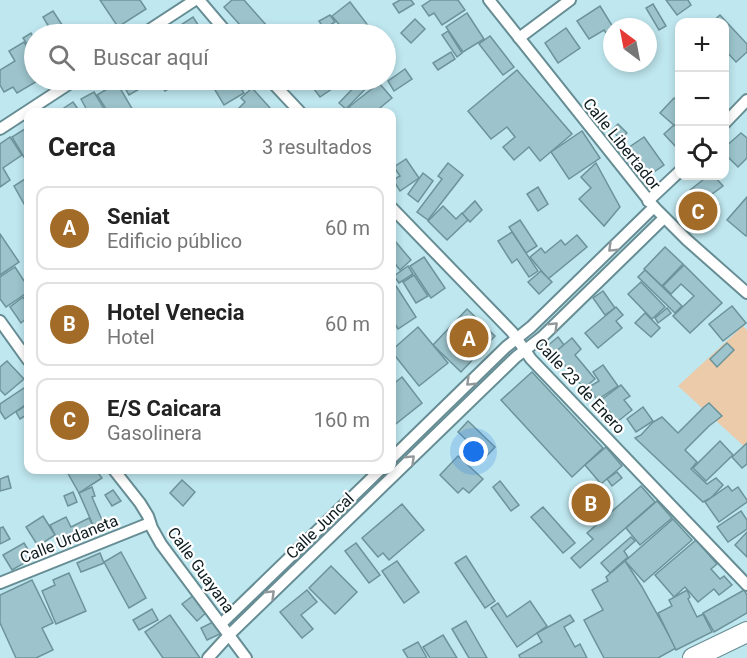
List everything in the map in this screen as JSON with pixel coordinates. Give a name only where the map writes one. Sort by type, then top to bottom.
[{"type":"highway","points":[[693,658],[747,632]]},
{"type":"street","points":[[159,24],[197,0],[219,24]]},
{"type":"street","name":"Calle Libertador","points":[[489,0],[651,204],[747,293]]},
{"type":"street","points":[[519,38],[570,0]]},
{"type":"street","points":[[32,108],[60,90]]},
{"type":"street","points":[[279,90],[296,108]]},
{"type":"street","points":[[729,119],[747,100]]},
{"type":"street","points":[[0,129],[24,113]]},
{"type":"street","points":[[396,454],[506,346],[531,327],[675,177]]},
{"type":"street","name":"Calle 23 de Enero","points":[[396,212],[512,332],[531,359],[747,585]]},
{"type":"street","name":"Calle Juncal","points":[[396,473],[508,365],[542,338],[664,218]]},
{"type":"street","points":[[0,321],[24,354]]},
{"type":"street","name":"Calle Guayana","points":[[117,474],[140,503],[161,544],[246,658]]},
{"type":"street","name":"Calle Juncal","points":[[221,624],[376,474]]},
{"type":"street","name":"Calle Juncal","points":[[208,658],[395,474]]},
{"type":"street","name":"Calle Urdaneta","points":[[0,583],[150,522]]},
{"type":"shaded area","points":[[743,326],[747,330],[747,449],[678,386]]},
{"type":"building","points":[[100,0],[140,0],[146,9],[123,24],[116,24]]},
{"type":"building","points":[[232,0],[244,0],[265,24],[239,24],[224,7]]},
{"type":"building","points":[[400,0],[411,0],[414,4],[399,13],[393,4]]},
{"type":"building","points":[[431,0],[458,0],[465,10],[442,25],[434,13],[429,16],[422,6]]},
{"type":"building","points":[[666,0],[688,0],[691,5],[677,15]]},
{"type":"building","points":[[350,2],[367,24],[339,24],[332,16]]},
{"type":"building","points":[[653,4],[666,26],[659,30],[657,18],[652,18],[646,8]]},
{"type":"building","points":[[600,6],[607,18],[603,18],[603,31],[589,39],[577,21]]},
{"type":"building","points":[[53,11],[61,24],[47,24],[43,17]]},
{"type":"building","points":[[467,13],[484,39],[463,52],[446,27]]},
{"type":"building","points":[[330,15],[335,22],[321,24],[319,21]]},
{"type":"building","points":[[193,17],[198,24],[182,24]]},
{"type":"building","points":[[415,19],[425,29],[411,43],[401,33]]},
{"type":"building","points":[[729,25],[747,44],[747,52],[736,62],[729,54]]},
{"type":"building","points":[[566,28],[580,48],[558,63],[545,43]]},
{"type":"building","points":[[448,31],[462,53],[457,57],[442,35]]},
{"type":"building","points":[[490,36],[514,67],[503,75],[479,44]]},
{"type":"building","points":[[24,42],[24,89],[17,93],[13,87],[4,92],[0,85],[0,70],[15,61],[9,51]]},
{"type":"building","points":[[451,52],[455,59],[438,70],[433,63]]},
{"type":"building","points":[[405,69],[412,79],[396,90],[396,75]]},
{"type":"building","points":[[517,70],[572,134],[540,161],[529,147],[514,160],[503,147],[515,137],[507,127],[491,139],[468,111]]},
{"type":"building","points":[[105,90],[121,90],[132,108],[105,108],[97,95]]},
{"type":"building","points":[[126,90],[138,90],[129,95]]},
{"type":"building","points":[[215,90],[242,90],[244,93],[224,105]]},
{"type":"building","points":[[250,90],[254,90],[270,108],[239,108],[245,102],[241,98]]},
{"type":"building","points":[[315,90],[330,90],[320,97]]},
{"type":"building","points":[[351,90],[364,90],[347,108],[339,103]]},
{"type":"building","points":[[370,90],[385,90],[392,98],[380,108],[349,107]]},
{"type":"building","points":[[94,92],[104,108],[86,108],[81,99]]},
{"type":"building","points":[[674,98],[675,99],[675,126],[660,113]]},
{"type":"building","points":[[73,102],[77,108],[64,108]]},
{"type":"building","points":[[618,124],[627,133],[620,139],[612,130]]},
{"type":"building","points":[[675,126],[675,146],[664,134]]},
{"type":"building","points":[[24,130],[24,157],[12,137]]},
{"type":"building","points":[[582,131],[600,158],[569,179],[551,152]]},
{"type":"building","points":[[741,133],[747,138],[747,158],[738,167],[729,158],[729,144]]},
{"type":"building","points":[[10,137],[22,155],[3,168],[10,180],[0,187],[0,144]]},
{"type":"building","points":[[644,137],[664,165],[648,176],[628,148]]},
{"type":"building","points":[[406,159],[419,178],[400,191],[396,185],[396,178],[400,176],[396,166]]},
{"type":"building","points":[[448,163],[463,175],[428,220],[417,212],[442,179],[438,176]]},
{"type":"building","points":[[596,163],[620,207],[604,226],[579,199],[591,188],[581,177]]},
{"type":"building","points":[[423,173],[433,181],[418,202],[408,194]]},
{"type":"building","points":[[24,180],[24,204],[14,186]]},
{"type":"building","points":[[703,180],[718,180],[723,186],[711,195],[719,205],[709,213],[690,190]]},
{"type":"building","points":[[538,187],[548,204],[538,211],[527,194]]},
{"type":"building","points":[[747,197],[747,235],[746,236],[727,220]]},
{"type":"building","points":[[475,201],[482,210],[470,222],[462,214]]},
{"type":"building","points":[[443,206],[456,219],[462,213],[468,220],[447,240],[428,221]]},
{"type":"building","points":[[520,220],[537,246],[526,253],[509,227]]},
{"type":"building","points":[[512,232],[538,271],[529,277],[517,259],[512,263],[498,241]]},
{"type":"building","points":[[0,234],[19,262],[0,275]]},
{"type":"building","points":[[577,235],[587,247],[548,279],[530,257],[541,248],[545,253],[561,240],[565,245]]},
{"type":"building","points":[[396,242],[411,260],[400,270],[396,265]]},
{"type":"building","points":[[665,247],[683,264],[662,286],[644,269]]},
{"type":"building","points":[[424,257],[445,288],[431,298],[410,266]]},
{"type":"building","points":[[684,265],[722,303],[690,333],[673,316],[694,296],[681,284],[671,294],[663,286]]},
{"type":"building","points":[[408,266],[413,274],[399,283],[396,275]]},
{"type":"building","points":[[15,267],[24,281],[24,295],[6,307],[0,299],[0,277]]},
{"type":"building","points":[[645,270],[682,306],[675,313],[638,277]]},
{"type":"building","points":[[541,271],[552,282],[539,294],[528,282]]},
{"type":"building","points":[[414,275],[428,296],[416,303],[403,282]]},
{"type":"building","points":[[641,282],[665,307],[652,319],[628,294]]},
{"type":"building","points":[[396,286],[416,317],[398,329],[396,326]]},
{"type":"building","points":[[603,291],[615,308],[605,315],[593,298]]},
{"type":"building","points":[[23,297],[24,320],[21,323],[10,307]]},
{"type":"building","points":[[732,306],[746,323],[723,341],[709,324]]},
{"type":"building","points":[[616,307],[623,315],[616,321],[622,328],[598,348],[585,333]]},
{"type":"building","points":[[667,308],[671,313],[658,323],[655,318]]},
{"type":"building","points":[[467,309],[495,336],[461,372],[433,345]]},
{"type":"building","points":[[645,313],[660,328],[651,337],[635,323]]},
{"type":"building","points":[[418,327],[448,363],[419,386],[396,357],[396,346]]},
{"type":"building","points":[[558,337],[564,345],[552,355],[546,347]]},
{"type":"building","points":[[572,338],[581,349],[575,355],[595,379],[584,388],[554,353]]},
{"type":"building","points":[[727,343],[734,350],[717,367],[710,359]]},
{"type":"building","points":[[7,361],[24,379],[5,395],[0,390],[0,367]]},
{"type":"building","points":[[603,365],[618,386],[597,400],[589,387],[599,381],[593,372]]},
{"type":"building","points":[[532,372],[603,448],[572,477],[501,400]]},
{"type":"building","points":[[402,377],[422,403],[396,424],[396,382]]},
{"type":"building","points":[[621,385],[630,396],[624,400],[632,410],[617,422],[601,400]]},
{"type":"building","points":[[24,388],[24,406],[5,419],[0,411],[0,404]]},
{"type":"building","points":[[709,403],[722,416],[685,450],[697,462],[691,469],[707,484],[716,478],[723,485],[711,498],[703,502],[635,438],[662,417],[678,433]]},
{"type":"building","points":[[24,407],[24,416],[20,419],[16,412]]},
{"type":"building","points":[[643,407],[653,421],[636,432],[627,419]]},
{"type":"building","points":[[468,421],[495,447],[485,458],[458,432]]},
{"type":"building","points":[[720,441],[733,455],[706,481],[693,468]]},
{"type":"building","points":[[747,443],[747,464],[742,468],[732,457]]},
{"type":"building","points":[[606,447],[622,466],[601,484],[585,465]]},
{"type":"building","points":[[458,456],[483,479],[469,493],[463,488],[458,493],[440,475]]},
{"type":"building","points":[[617,472],[622,478],[612,486],[607,479]]},
{"type":"building","points":[[68,474],[99,474],[102,478],[79,493]]},
{"type":"building","points":[[8,476],[11,488],[0,491],[0,479]]},
{"type":"building","points":[[182,480],[195,492],[183,506],[170,493]]},
{"type":"building","points":[[500,481],[519,505],[511,511],[493,487]]},
{"type":"building","points":[[641,486],[655,502],[580,568],[571,558],[593,539],[587,533]]},
{"type":"building","points":[[728,486],[732,491],[738,487],[747,502],[719,522],[705,502]]},
{"type":"building","points":[[92,487],[95,496],[92,497],[105,527],[96,532],[79,493]]},
{"type":"building","points":[[113,490],[121,501],[112,506],[105,495]]},
{"type":"building","points":[[73,492],[77,502],[68,506],[64,496]]},
{"type":"building","points":[[657,501],[672,518],[640,545],[626,528]]},
{"type":"building","points":[[402,504],[424,530],[389,560],[383,553],[378,557],[362,538]]},
{"type":"building","points":[[543,507],[575,543],[563,553],[531,517]]},
{"type":"building","points":[[741,511],[747,520],[747,529],[728,542],[717,527]]},
{"type":"building","points":[[43,516],[55,535],[38,546],[26,527]]},
{"type":"building","points":[[66,517],[71,527],[89,518],[96,532],[62,548],[50,525]]},
{"type":"building","points":[[673,519],[692,540],[644,582],[625,561]]},
{"type":"building","points":[[3,527],[10,539],[0,544],[0,528]]},
{"type":"building","points":[[747,532],[747,557],[735,545]]},
{"type":"building","points":[[631,537],[635,541],[624,551],[628,557],[610,573],[601,563]]},
{"type":"building","points":[[696,540],[717,564],[711,569],[720,579],[724,576],[732,585],[719,595],[714,589],[698,602],[685,587],[674,597],[655,575]]},
{"type":"building","points":[[24,543],[33,558],[12,570],[3,555]]},
{"type":"building","points":[[356,543],[380,575],[369,583],[345,551]]},
{"type":"building","points":[[121,552],[146,598],[129,608],[104,562]]},
{"type":"building","points":[[100,553],[104,563],[81,572],[77,563]]},
{"type":"building","points":[[466,556],[495,601],[485,608],[455,563]]},
{"type":"building","points":[[397,561],[419,592],[404,603],[382,571]]},
{"type":"building","points":[[625,561],[676,648],[658,658],[604,658],[584,620],[603,610],[592,590],[608,581],[606,577]]},
{"type":"building","points":[[331,566],[357,592],[335,614],[309,588]]},
{"type":"building","points":[[69,573],[86,611],[56,624],[42,591],[55,585],[53,580]]},
{"type":"building","points":[[32,580],[53,623],[42,628],[53,650],[36,658],[16,658],[0,623],[0,595]]},
{"type":"building","points":[[307,590],[317,602],[301,615],[313,629],[302,638],[280,612]]},
{"type":"building","points":[[687,590],[690,597],[688,599],[697,617],[703,614],[712,632],[676,650],[658,613],[672,606],[669,600]]},
{"type":"building","points":[[744,590],[747,595],[747,613],[714,632],[703,613]]},
{"type":"building","points":[[194,595],[208,611],[197,621],[182,604]]},
{"type":"building","points":[[530,601],[547,626],[517,647],[491,608],[498,603],[507,617]]},
{"type":"building","points":[[152,609],[158,620],[139,630],[133,620]]},
{"type":"building","points":[[170,615],[200,658],[163,658],[145,632]]},
{"type":"building","points":[[570,615],[574,621],[564,627],[575,647],[580,644],[587,658],[520,658],[519,655],[542,642],[537,633]]},
{"type":"building","points":[[215,621],[222,633],[207,640],[201,628]]},
{"type":"building","points":[[466,621],[487,658],[469,658],[452,629]]},
{"type":"building","points":[[443,635],[457,658],[430,658],[423,647]]},
{"type":"building","points":[[418,642],[427,658],[408,658],[403,650]]},
{"type":"place","name":"E/S Caicara","points":[[698,211]]},
{"type":"place","name":"Seniat","points":[[469,338]]},
{"type":"place","name":"Hotel Venecia","points":[[591,503]]}]
